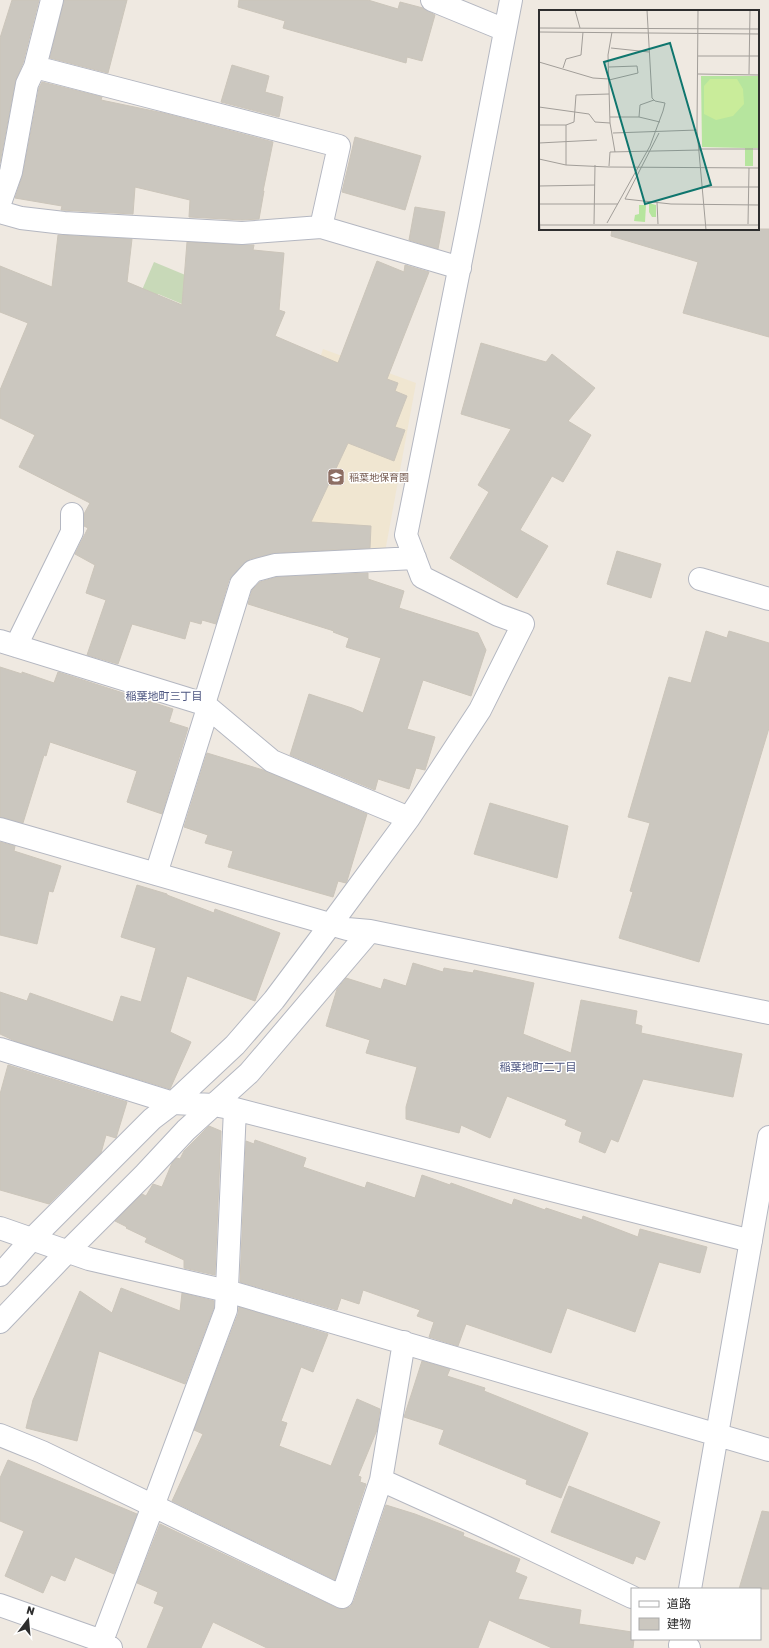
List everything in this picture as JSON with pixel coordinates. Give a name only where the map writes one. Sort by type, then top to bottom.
[{"type":"street","points":[[52,0],[35,67],[27,84],[11,172],[0,204],[21,218],[64,223],[242,233],[321,227],[460,268]]},
{"type":"street","points":[[432,0],[505,30]]},
{"type":"street","points":[[0,1275],[31,1240],[152,1119],[173,1103],[235,1044],[274,1000],[410,818],[480,710],[523,624],[498,615],[422,577],[406,535],[460,268],[511,0]]},
{"type":"street","points":[[35,67],[339,146],[321,227]]},
{"type":"street","points":[[72,514],[72,532],[8,643],[206,706],[272,761],[410,818]]},
{"type":"street","points":[[156,874],[206,706],[240,584],[253,571],[275,565],[415,558]]},
{"type":"street","points":[[700,579],[769,599]]},
{"type":"street","points":[[0,829],[347,929],[370,931],[769,1013]]},
{"type":"street","points":[[0,1322],[66,1252],[145,1174],[186,1130],[225,1107],[249,1073],[370,931]]},
{"type":"street","points":[[0,1049],[173,1103],[225,1107],[758,1232]]},
{"type":"street","points":[[0,1605],[107,1645],[154,1506],[226,1310],[225,1107]]},
{"type":"street","points":[[690,1588],[717,1435],[758,1232],[769,1137]]},
{"type":"street","points":[[0,1228],[89,1259],[227,1291],[769,1450]]},
{"type":"street","points":[[0,1435],[42,1452],[342,1597],[381,1480],[404,1342]]},
{"type":"street","points":[[381,1480],[500,1533],[631,1597]]},
{"type":"shaded area","name":"稲葉地保育園","points":[[323,349],[416,383],[385,552],[261,554],[295,431]]},
{"type":"green space","points":[[154,262],[231,294],[221,320],[158,294],[139,338],[124,332]]},
{"type":"building","points":[[12,0],[39,0],[23,63],[15,82],[0,163],[0,38]]},
{"type":"building","points":[[64,0],[127,0],[108,73],[50,58]]},
{"type":"building","points":[[239,0],[368,0],[398,9],[400,2],[423,8],[435,15],[422,61],[407,57],[406,63],[283,28],[285,21],[238,7]]},
{"type":"building","points":[[232,65],[269,76],[265,92],[283,97],[279,117],[221,102]]},
{"type":"building","points":[[42,82],[102,97],[101,100],[163,113],[273,142],[259,219],[242,220],[189,217],[190,200],[135,187],[133,214],[61,210],[62,206],[15,198],[23,174],[39,88]]},
{"type":"building","points":[[355,137],[421,156],[405,210],[342,192]]},
{"type":"building","points":[[415,207],[445,212],[438,249],[409,240]]},
{"type":"building","points":[[769,229],[769,337],[683,313],[698,262],[611,236],[612,230]]},
{"type":"building","points":[[58,235],[132,239],[127,282],[182,305],[187,242],[254,245],[253,250],[284,253],[279,310],[285,312],[275,336],[338,363],[377,261],[404,272],[405,265],[429,272],[387,379],[398,383],[395,391],[407,396],[395,427],[405,430],[394,461],[348,443],[311,522],[371,526],[370,548],[274,553],[250,559],[244,563],[229,580],[216,624],[202,620],[201,624],[190,621],[185,639],[132,624],[118,664],[87,655],[106,600],[86,593],[95,565],[75,554],[88,528],[84,526],[84,514],[90,503],[19,467],[35,435],[0,418],[0,390],[28,323],[0,312],[0,266],[52,287]]},
{"type":"building","points":[[481,343],[546,362],[552,354],[595,388],[568,421],[591,435],[563,482],[552,476],[520,530],[548,546],[517,598],[450,558],[489,492],[478,485],[511,429],[461,414]]},
{"type":"building","points":[[617,551],[661,564],[651,598],[607,584]]},
{"type":"building","points":[[368,573],[368,579],[404,591],[399,608],[478,633],[486,650],[471,696],[423,680],[407,729],[435,737],[425,770],[416,768],[409,789],[378,779],[375,790],[290,755],[309,694],[363,713],[381,658],[346,647],[349,638],[333,632],[334,631],[248,604],[252,590],[260,582],[277,577]]},
{"type":"building","points":[[706,631],[727,638],[729,631],[769,643],[769,728],[699,962],[619,938],[633,892],[630,891],[650,823],[628,817],[669,677],[691,683]]},
{"type":"building","points":[[0,667],[22,674],[22,672],[54,683],[58,672],[173,709],[169,722],[188,728],[162,814],[127,802],[137,771],[50,742],[46,756],[44,755],[23,823],[0,817]]},
{"type":"building","points":[[207,753],[263,770],[367,814],[347,881],[346,883],[338,881],[333,897],[228,867],[233,851],[205,843],[208,835],[184,827]]},
{"type":"building","points":[[490,803],[568,826],[557,878],[474,854]]},
{"type":"building","points":[[0,842],[15,846],[14,851],[61,866],[53,892],[49,891],[37,944],[0,935]]},
{"type":"building","points":[[137,885],[167,894],[214,913],[215,909],[280,933],[255,1001],[187,976],[170,1032],[191,1042],[170,1089],[15,1041],[0,1034],[0,992],[27,1001],[30,993],[113,1022],[121,996],[141,1002],[156,948],[121,937]]},
{"type":"building","points":[[413,963],[443,972],[444,968],[473,973],[474,970],[534,983],[523,1034],[571,1053],[581,1000],[637,1011],[635,1024],[642,1026],[641,1033],[742,1054],[733,1097],[643,1079],[618,1142],[611,1139],[605,1153],[579,1142],[582,1132],[565,1125],[567,1120],[507,1096],[490,1138],[461,1125],[459,1133],[406,1119],[406,1107],[417,1067],[366,1053],[370,1040],[326,1026],[337,989],[346,978],[381,989],[384,979],[406,986]]},
{"type":"building","points":[[8,1065],[127,1102],[116,1138],[106,1135],[101,1153],[49,1204],[0,1190],[0,1094]]},
{"type":"building","points":[[209,1126],[221,1131],[215,1275],[184,1268],[184,1260],[145,1242],[147,1238],[115,1221],[142,1194],[146,1196],[153,1184],[162,1187],[172,1163],[177,1158],[180,1159],[184,1151]]},
{"type":"building","points":[[255,1140],[306,1158],[303,1167],[365,1188],[367,1182],[415,1198],[422,1175],[450,1185],[451,1183],[512,1205],[514,1199],[545,1210],[546,1208],[582,1220],[583,1216],[638,1237],[640,1229],[707,1247],[700,1273],[659,1262],[635,1332],[567,1308],[551,1353],[466,1324],[458,1346],[429,1337],[434,1322],[417,1316],[420,1310],[363,1290],[359,1304],[341,1298],[337,1310],[240,1282],[246,1141],[254,1144]]},
{"type":"building","points":[[121,1288],[180,1311],[182,1293],[214,1301],[214,1307],[185,1384],[99,1351],[77,1441],[26,1428],[33,1400],[80,1291],[112,1313]]},
{"type":"building","points":[[239,1307],[328,1334],[313,1372],[301,1367],[281,1421],[287,1423],[279,1446],[331,1466],[357,1399],[380,1409],[377,1430],[358,1476],[361,1477],[360,1482],[366,1484],[335,1580],[172,1501],[203,1434],[194,1430],[238,1314]]},
{"type":"building","points":[[422,1361],[450,1369],[447,1376],[485,1388],[484,1391],[588,1433],[561,1498],[526,1484],[527,1480],[439,1444],[444,1430],[404,1417]]},
{"type":"building","points":[[8,1460],[137,1514],[114,1574],[75,1557],[65,1581],[51,1575],[43,1593],[5,1576],[24,1531],[0,1521],[0,1478]]},
{"type":"building","points":[[569,1486],[660,1522],[645,1560],[636,1556],[633,1564],[551,1532]]},
{"type":"building","points":[[386,1505],[415,1514],[464,1533],[463,1536],[520,1559],[515,1572],[527,1577],[518,1599],[581,1610],[579,1624],[631,1632],[631,1640],[634,1640],[633,1648],[552,1648],[489,1620],[478,1648],[267,1648],[213,1622],[201,1648],[147,1648],[164,1607],[154,1603],[158,1592],[137,1583],[160,1524],[337,1608],[343,1609],[350,1607],[354,1601]]},
{"type":"building","points":[[762,1511],[769,1512],[769,1589],[739,1588]]},
{"type":"place","name":"稲葉地保育園","points":[[336,477]]},
{"type":"district","name":"稲葉地町三丁目","points":[[164,696]]},
{"type":"district","name":"稲葉地町二丁目","points":[[538,1067]]}]
